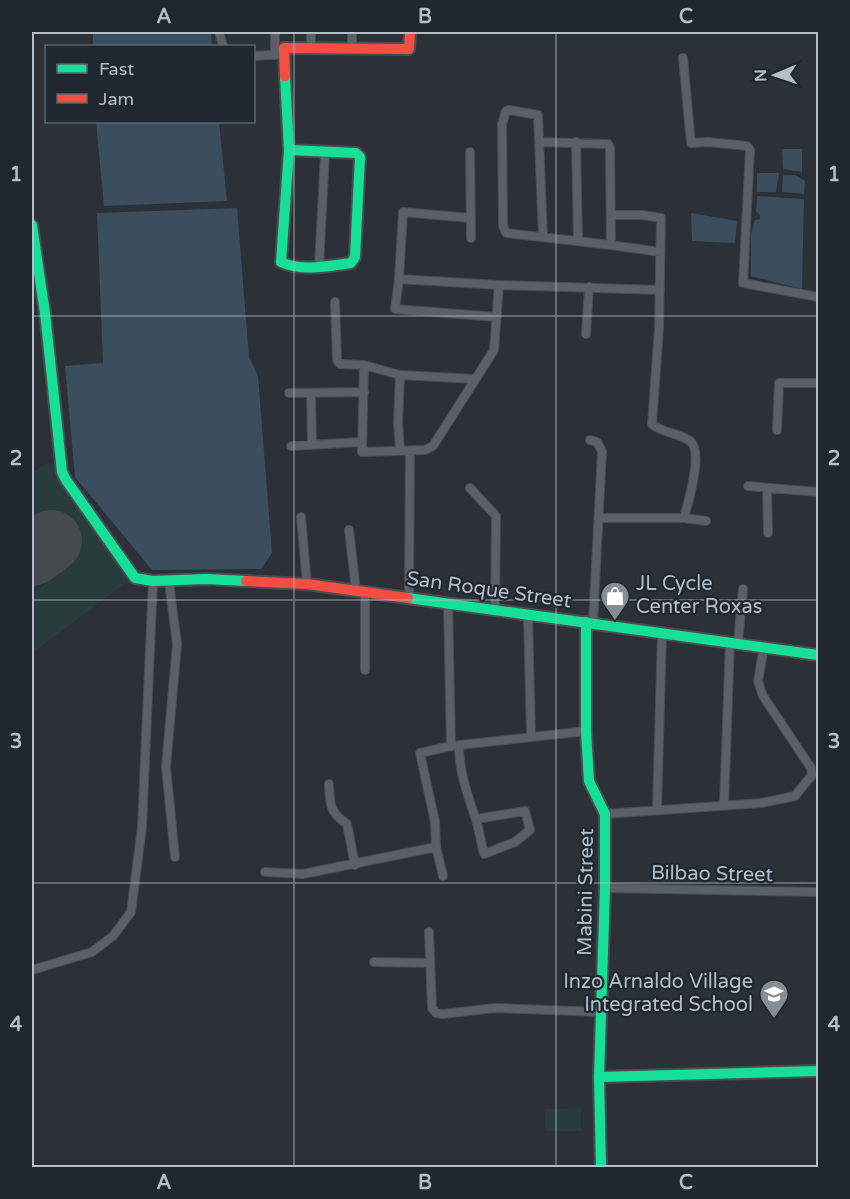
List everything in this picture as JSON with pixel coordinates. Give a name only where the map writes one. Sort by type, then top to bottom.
[{"type":"main road","points":[[289,150],[357,153],[360,157],[355,257],[351,263],[319,267],[286,265],[281,262],[289,150],[279,54],[284,48],[409,49],[410,32]]},
{"type":"main road","points":[[32,225],[45,313],[62,472],[128,570],[135,578],[153,581]]},
{"type":"main road","name":"San Roque Street","points":[[153,581],[206,579],[307,584],[819,654]]},
{"type":"main road","name":"Mabini Street","points":[[589,622],[586,731],[589,781],[605,814],[599,1077],[601,1167]]},
{"type":"main road","points":[[599,1077],[819,1071]]},
{"type":"street","points":[[255,56],[279,54],[275,32]]},
{"type":"street","points":[[311,32],[311,47]]},
{"type":"street","points":[[352,32],[352,48]]},
{"type":"street","points":[[683,58],[691,143],[708,142],[747,146],[750,150],[743,283],[819,297]]},
{"type":"street","points":[[543,237],[538,115],[506,111],[502,124],[503,226],[506,232],[543,237],[578,240],[660,252]]},
{"type":"street","points":[[540,142],[608,144],[610,147],[611,245]]},
{"type":"street","points":[[576,142],[578,240]]},
{"type":"street","points":[[319,267],[325,153]]},
{"type":"street","points":[[470,153],[471,238]]},
{"type":"street","points":[[470,218],[403,212],[395,309],[497,317]]},
{"type":"street","points":[[612,215],[642,215],[661,218],[658,346],[652,424],[658,430],[691,442],[695,448],[695,468],[684,518]]},
{"type":"street","points":[[399,279],[660,290]]},
{"type":"street","points":[[364,365],[362,452],[425,450],[433,446],[494,350],[499,285]]},
{"type":"street","points":[[586,334],[589,287]]},
{"type":"street","points":[[335,302],[337,360],[340,364],[364,365],[400,375],[475,379]]},
{"type":"street","points":[[400,375],[398,423],[400,451]]},
{"type":"street","points":[[777,430],[779,383],[819,383]]},
{"type":"street","points":[[289,393],[364,392]]},
{"type":"street","points":[[311,393],[312,445]]},
{"type":"street","points":[[589,622],[599,518],[602,451],[597,442],[590,440]]},
{"type":"street","points":[[291,446],[362,442]]},
{"type":"street","points":[[409,597],[410,451]]},
{"type":"street","points":[[748,486],[819,492]]},
{"type":"street","points":[[767,488],[768,533]]},
{"type":"street","points":[[470,489],[496,516],[495,610]]},
{"type":"street","points":[[301,517],[307,584]]},
{"type":"street","points":[[599,518],[684,518],[706,521]]},
{"type":"street","points":[[350,530],[361,591],[365,670]]},
{"type":"street","points":[[32,970],[92,952],[113,936],[131,912],[142,827],[153,581]]},
{"type":"street","points":[[169,582],[177,644],[166,767],[175,856]]},
{"type":"street","points":[[724,805],[734,643],[743,589]]},
{"type":"street","points":[[448,603],[455,745],[464,788],[476,819],[484,854],[515,842],[530,830],[525,811],[476,819]]},
{"type":"street","points":[[528,615],[531,736]]},
{"type":"street","points":[[657,809],[662,633]]},
{"type":"street","points":[[605,814],[761,803],[795,796],[812,775],[811,768],[763,696],[758,681],[764,647]]},
{"type":"street","points":[[443,876],[436,846],[435,822],[420,753],[455,745],[586,731]]},
{"type":"street","points":[[329,784],[331,807],[336,817],[347,824],[355,865]]},
{"type":"street","points":[[265,872],[303,874],[355,865],[436,846]]},
{"type":"street","name":"Bilbao Street","points":[[605,888],[819,892]]},
{"type":"street","points":[[429,932],[432,1008],[436,1013],[495,1008],[602,1012]]},
{"type":"street","points":[[374,962],[430,963]]},
{"type":"shaded area","points":[[49,463],[53,465],[58,480],[131,579],[32,653],[32,594],[70,564],[32,516],[32,473]]},
{"type":"shaded area","points":[[581,1108],[581,1131],[545,1131],[545,1109]]},
{"type":"water","points":[[93,32],[211,32],[212,45],[93,45]]},
{"type":"water","points":[[96,123],[219,123],[227,201],[104,206]]},
{"type":"water","points":[[782,149],[802,149],[802,172],[783,169]]},
{"type":"water","points":[[757,173],[779,173],[776,192],[757,192]]},
{"type":"water","points":[[783,175],[795,175],[805,181],[804,194],[782,192]]},
{"type":"water","points":[[757,196],[804,199],[802,289],[751,276],[751,234],[755,220],[760,219],[760,215],[756,212]]},
{"type":"water","points":[[237,208],[249,357],[258,376],[272,553],[261,569],[152,570],[75,477],[65,366],[103,363],[97,213]]},
{"type":"water","points":[[691,213],[737,221],[735,243],[692,241]]},
{"type":"taxiway","points":[[32,535],[39,554],[32,572]]},
{"type":"runway","points":[[32,555],[51,541]]},
{"type":"traffic: fast","points":[[285,76],[289,150],[281,262],[307,268],[351,263],[355,257],[360,157],[356,153],[289,150]]},
{"type":"traffic: fast","points":[[32,225],[45,313],[62,472],[66,480],[135,578],[153,581],[206,579],[246,581]]},
{"type":"traffic: fast","points":[[408,598],[818,655]]},
{"type":"traffic: fast","points":[[586,622],[586,731],[589,781],[605,814],[599,1077],[601,1168]]},
{"type":"traffic: fast","points":[[599,1077],[818,1071]]},
{"type":"traffic: jam","points":[[285,76],[284,48],[409,49],[410,32]]},
{"type":"traffic: jam","points":[[246,581],[307,584],[408,598]]},
{"type":"place","name":"JL Cycle Center Roxas","points":[[615,622]]},
{"type":"place","name":"Inzo Arnaldo Village Integrated School","points":[[774,1020]]}]
